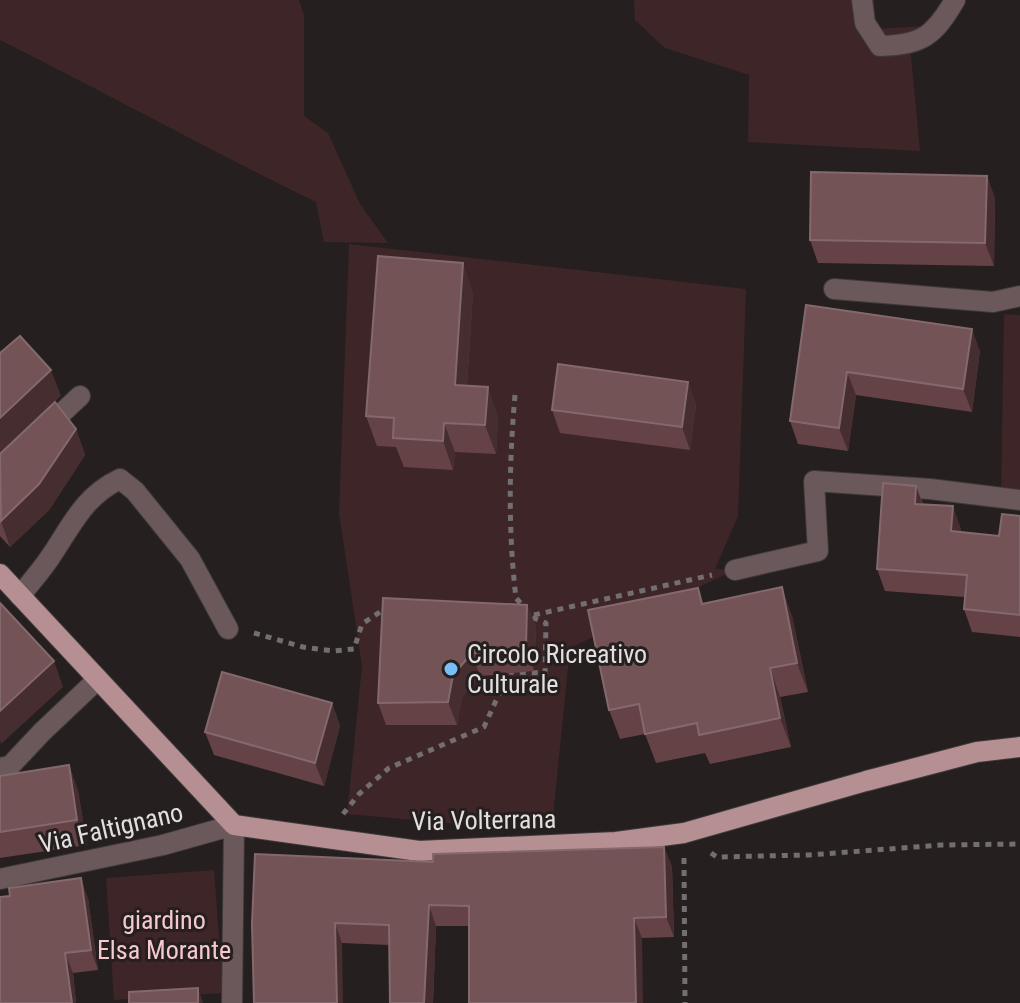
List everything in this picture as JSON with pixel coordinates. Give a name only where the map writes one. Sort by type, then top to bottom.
[{"type":"main road","points":[[0,574],[234,825]]},
{"type":"main road","name":"Via Volterrana","points":[[234,825],[419,851],[616,842],[684,833],[977,752],[1020,747]]},
{"type":"street","points":[[862,0],[865,23],[880,46],[910,45],[940,25],[955,0]]},
{"type":"street","points":[[834,289],[993,302],[1020,296]]},
{"type":"street","points":[[29,444],[80,396]]},
{"type":"street","points":[[20,596],[51,557],[76,515],[102,487],[120,479],[135,491],[190,559],[228,629]]},
{"type":"street","points":[[735,570],[818,551],[814,481],[930,489],[1020,500]]},
{"type":"street","points":[[0,768],[10,766],[98,679]]},
{"type":"street","points":[[232,1003],[234,825]]},
{"type":"street","name":"Via Faltignano","points":[[0,879],[163,845],[234,825]]},
{"type":"path","points":[[325,837],[359,794],[389,768],[484,727],[509,672],[545,673],[546,623],[532,615],[516,598],[513,571],[511,441],[515,395]]},
{"type":"path","points":[[517,614],[532,615],[735,570]]},
{"type":"path","points":[[228,629],[267,635],[303,647],[333,651],[354,649],[362,624],[388,607]]},
{"type":"path","points":[[684,833],[717,857],[1020,844]]},
{"type":"path","points":[[684,833],[685,1003]]},
{"type":"green space","points":[[0,0],[299,0],[304,15],[304,116],[328,133],[360,204],[388,243],[324,242],[316,202],[0,40]]},
{"type":"green space","points":[[634,0],[874,0],[876,29],[940,25],[910,45],[920,151],[748,142],[749,75],[665,48],[635,20]]},
{"type":"green space","points":[[349,244],[746,289],[738,516],[715,569],[735,570],[570,648],[553,817],[470,825],[347,814],[362,666],[339,513]]},
{"type":"green space","points":[[1004,314],[1020,315],[1020,500],[1001,498]]},
{"type":"green space","name":"giardino Elsa Morante","points":[[214,870],[223,993],[114,1000],[106,878]]},
{"type":"building","points":[[811,172],[987,176],[985,243],[810,240]]},
{"type":"building","points":[[378,256],[463,263],[455,385],[488,387],[485,425],[444,423],[443,441],[393,438],[394,418],[366,416]]},
{"type":"building","points":[[806,305],[972,329],[963,389],[847,372],[839,428],[790,421]]},
{"type":"building","points":[[20,336],[51,370],[0,418],[0,353]]},
{"type":"building","points":[[558,364],[688,382],[682,427],[552,410]]},
{"type":"building","points":[[55,402],[76,429],[39,484],[1,521],[0,454]]},
{"type":"building","points":[[883,483],[916,486],[915,504],[953,506],[951,531],[999,536],[1002,514],[1020,516],[1020,615],[964,609],[967,575],[877,569]]},
{"type":"building","points":[[782,587],[797,663],[770,668],[780,718],[699,735],[697,723],[645,734],[639,704],[609,710],[588,610],[698,588],[702,604]]},
{"type":"building","points":[[383,598],[527,605],[526,648],[472,653],[453,675],[448,702],[378,703]]},
{"type":"building","points":[[0,603],[54,661],[0,711]]},
{"type":"building","points":[[222,672],[332,703],[315,763],[205,732]]},
{"type":"building","points":[[69,765],[77,820],[0,832],[0,776]]},
{"type":"building","points":[[664,847],[666,917],[634,918],[636,1003],[469,1003],[469,906],[429,905],[424,1003],[390,1003],[389,925],[335,923],[337,1003],[254,1003],[252,924],[255,854],[433,862],[433,854]]},
{"type":"building","points":[[81,878],[91,950],[65,953],[72,1003],[0,1003],[0,897],[10,896],[9,888]]},
{"type":"building","points":[[198,988],[198,1003],[129,1003],[129,992]]},
{"type":"place","name":"Circolo Ricreativo Culturale","points":[[451,669]]}]
